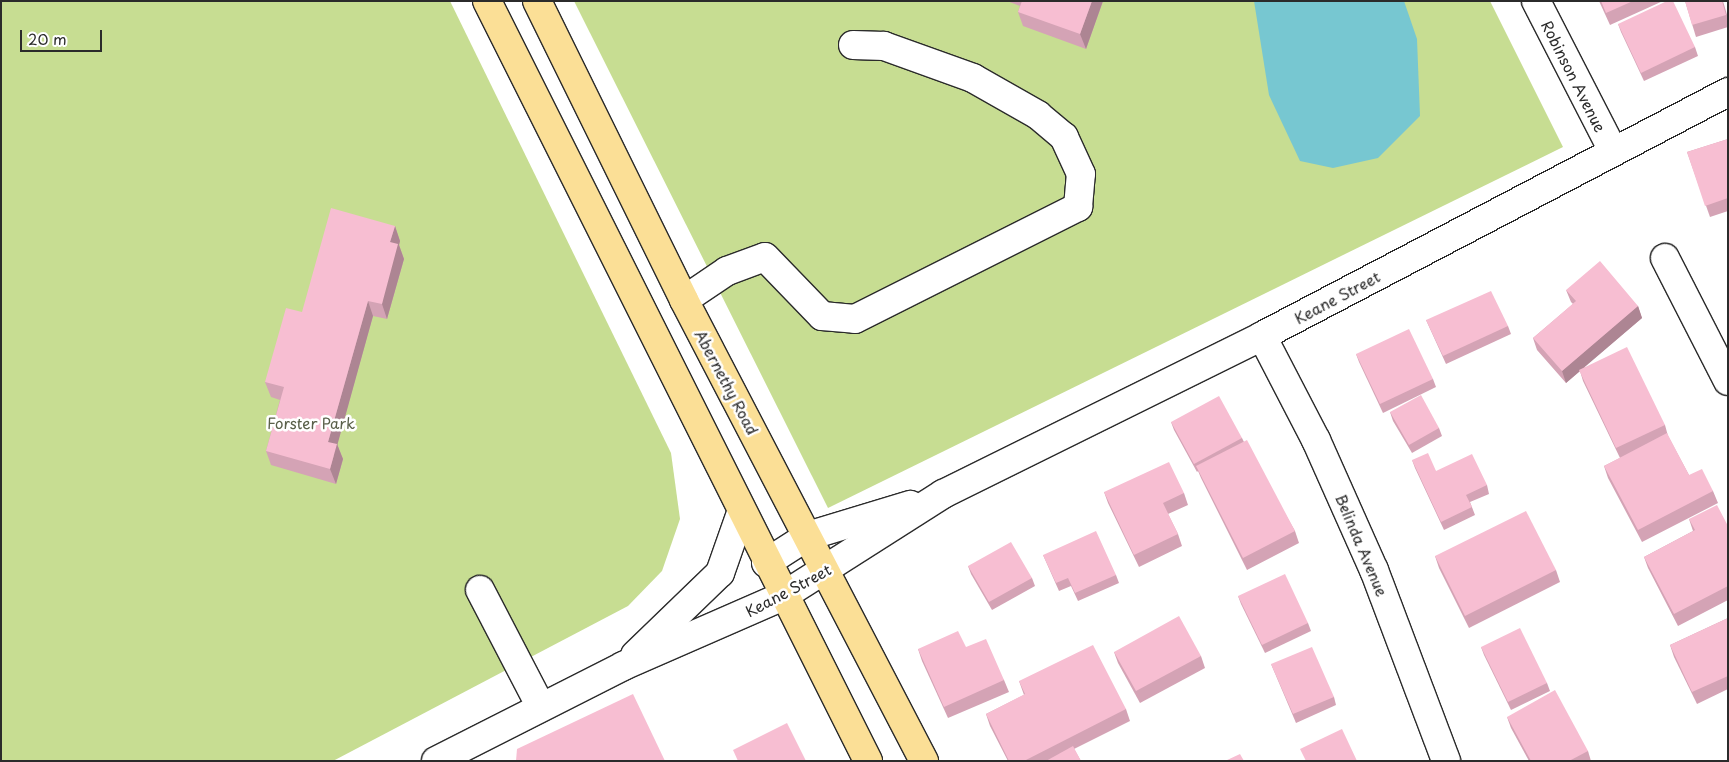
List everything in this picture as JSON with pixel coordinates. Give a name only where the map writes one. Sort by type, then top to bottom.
[{"type":"main road","points":[[486,1],[766,563],[868,761]]},
{"type":"main road","name":"Abernethy Road","points":[[537,1],[684,300],[924,761]]},
{"type":"street","name":"Robinson Avenue","points":[[1536,1],[1613,151]]},
{"type":"street","points":[[684,300],[727,271],[764,258],[822,316],[854,319],[1078,207],[1081,174],[1064,137],[1038,115],[974,78],[884,46],[853,45]]},
{"type":"street","name":"Keane Street","points":[[445,759],[622,666],[783,596],[943,494],[1262,336],[1728,92]]},
{"type":"street","points":[[1665,258],[1728,381]]},
{"type":"street","name":"Belinda Avenue","points":[[1262,336],[1316,440],[1374,570],[1446,761]]},
{"type":"street","name":"Keane Street","points":[[766,563],[808,536],[943,494]]},
{"type":"street","name":"Keane Street","points":[[622,666],[720,573],[741,513]]},
{"type":"street","points":[[480,590],[541,707]]},
{"type":"green space","name":"Forster Park","points":[[1,1],[450,1],[671,453],[680,519],[662,571],[628,606],[333,761],[1,761]]},
{"type":"green space","points":[[574,1],[1490,1],[1563,147],[828,508]]},
{"type":"water","points":[[1254,1],[1404,1],[1417,39],[1420,116],[1378,158],[1333,168],[1300,161],[1269,95]]},
{"type":"building","points":[[1022,1],[1092,1],[1080,34],[1018,12]]},
{"type":"building","points":[[1601,1],[1633,1],[1606,13]]},
{"type":"building","points":[[1667,1],[1673,1],[1695,47],[1641,73],[1618,24]]},
{"type":"building","points":[[1685,1],[1722,1],[1726,15],[1692,25]]},
{"type":"building","points":[[1728,139],[1728,198],[1705,206],[1687,152]]},
{"type":"building","points":[[331,208],[395,226],[390,242],[398,244],[382,304],[368,301],[328,442],[337,444],[330,469],[266,451],[284,387],[265,382],[286,308],[302,312]]},
{"type":"building","points":[[1600,261],[1638,306],[1562,371],[1533,338],[1576,301],[1566,290]]},
{"type":"building","points":[[1491,291],[1508,326],[1443,356],[1426,320]]},
{"type":"building","points":[[1409,329],[1433,379],[1380,404],[1356,354]]},
{"type":"building","points":[[1627,347],[1665,425],[1616,448],[1579,370]]},
{"type":"building","points":[[1421,395],[1439,428],[1409,445],[1390,412]]},
{"type":"building","points":[[1219,396],[1242,438],[1194,464],[1171,422]]},
{"type":"building","points":[[1667,433],[1689,475],[1702,469],[1713,491],[1638,530],[1604,466]]},
{"type":"building","points":[[1247,440],[1295,531],[1243,558],[1196,466]]},
{"type":"building","points":[[1428,453],[1436,471],[1472,454],[1487,485],[1466,495],[1472,507],[1441,522],[1412,460]]},
{"type":"building","points":[[1169,462],[1184,493],[1163,503],[1178,534],[1134,555],[1104,492]]},
{"type":"building","points":[[1717,505],[1728,526],[1728,586],[1674,614],[1644,557],[1695,530],[1689,519]]},
{"type":"building","points":[[1526,511],[1556,570],[1465,616],[1435,556]]},
{"type":"building","points":[[1096,531],[1116,575],[1075,593],[1068,578],[1056,583],[1043,555]]},
{"type":"building","points":[[1011,542],[1032,578],[989,602],[968,566]]},
{"type":"building","points":[[1285,574],[1308,623],[1262,645],[1238,596]]},
{"type":"building","points":[[1179,616],[1201,656],[1136,691],[1114,652]]},
{"type":"building","points":[[1728,618],[1728,676],[1692,692],[1670,645]]},
{"type":"building","points":[[1520,628],[1547,683],[1508,702],[1481,647]]},
{"type":"building","points":[[958,631],[966,647],[986,639],[1004,680],[944,707],[918,649]]},
{"type":"building","points":[[1093,645],[1126,709],[1024,761],[1009,761],[986,714],[1025,694],[1019,681]]},
{"type":"building","points":[[1312,647],[1334,697],[1293,714],[1271,664]]},
{"type":"building","points":[[1555,690],[1588,751],[1569,761],[1531,761],[1507,717]]},
{"type":"building","points":[[633,694],[665,761],[516,761],[517,749]]},
{"type":"building","points":[[787,723],[806,761],[738,761],[733,750]]},
{"type":"building","points":[[1342,729],[1357,761],[1306,761],[1300,749]]},
{"type":"building","points":[[1073,746],[1081,761],[1046,761]]},
{"type":"building","points":[[1240,754],[1244,761],[1225,761]]}]
